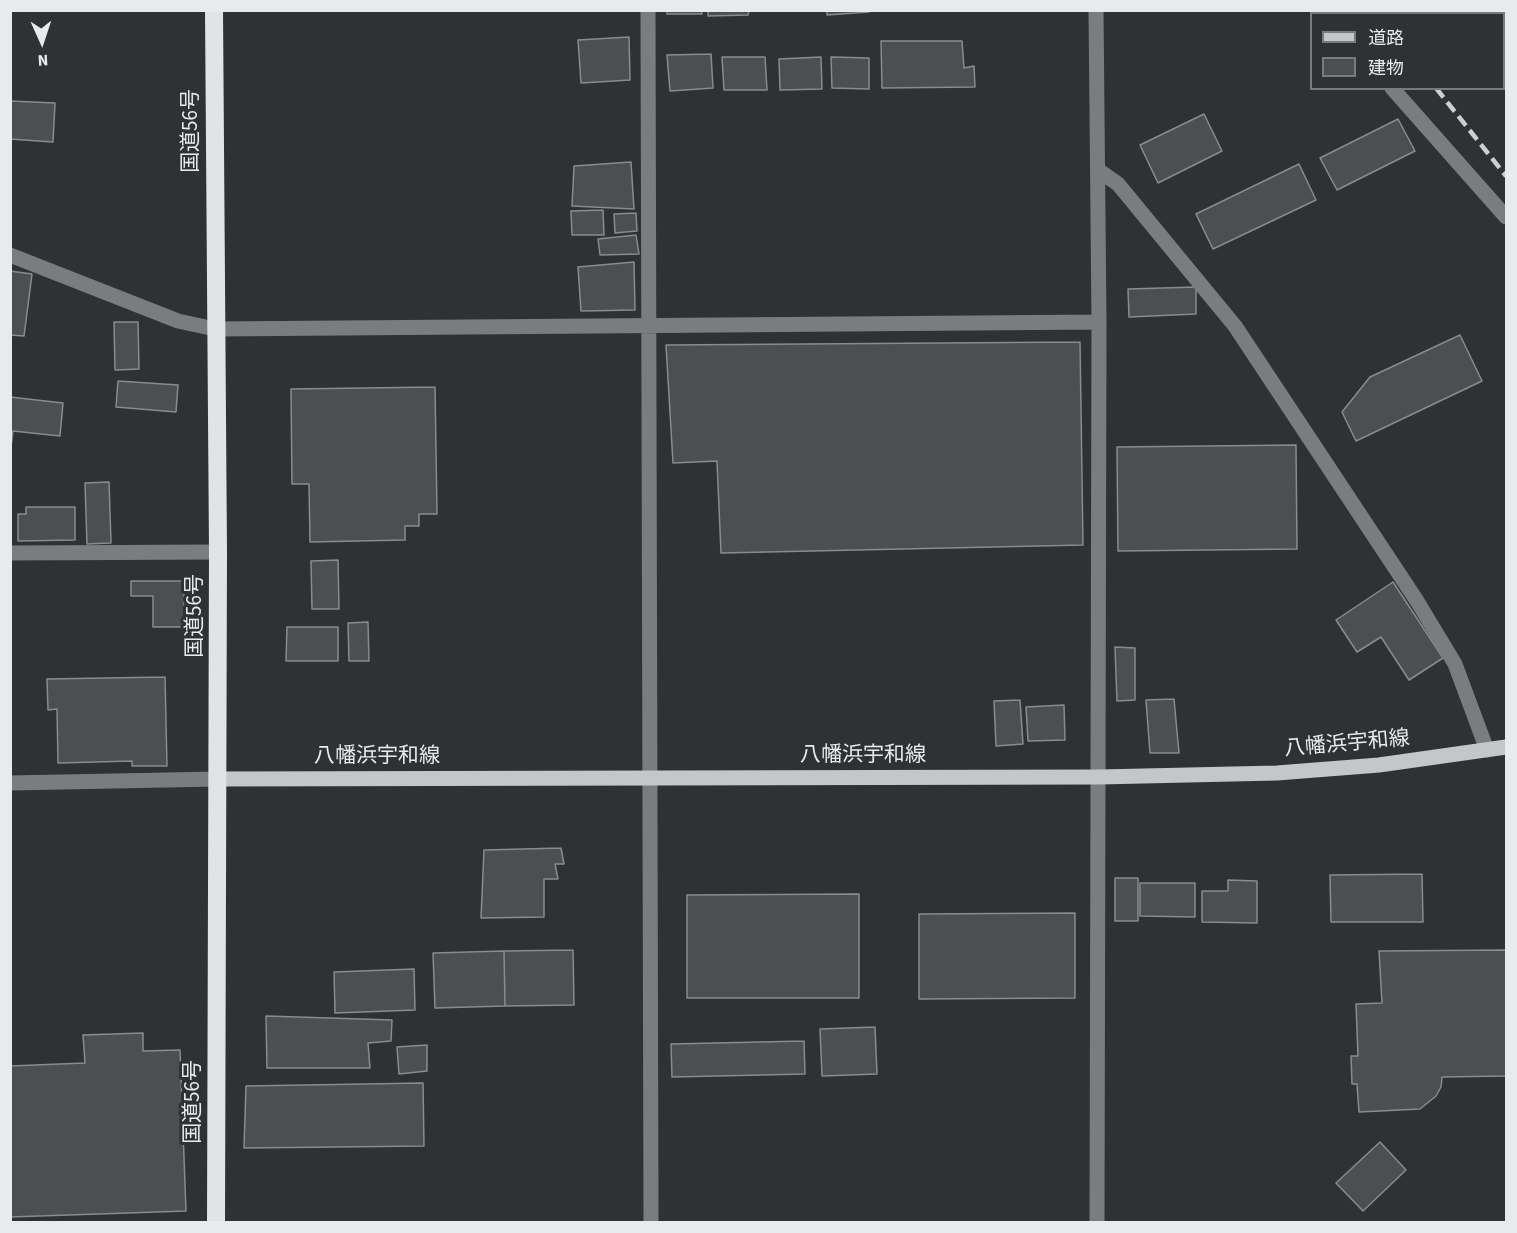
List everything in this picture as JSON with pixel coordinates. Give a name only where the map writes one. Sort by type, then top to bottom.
[{"type":"highway","name":"国道56号","points":[[214,10],[218,552],[216,1222]]},
{"type":"main road","name":"八幡浜宇和線","points":[[218,779],[1099,777],[1277,773],[1379,765],[1506,747]]},
{"type":"street","points":[[648,10],[651,1222]]},
{"type":"street","points":[[1096,10],[1099,322],[1097,1222]]},
{"type":"street","points":[[1394,90],[1506,217]]},
{"type":"street","points":[[1098,170],[1118,184],[1235,326],[1418,601],[1455,664],[1487,750]]},
{"type":"street","points":[[10,255],[178,321],[215,329],[1099,322]]},
{"type":"street","points":[[10,554],[218,552]]},
{"type":"street","points":[[10,783],[218,779]]},
{"type":"building","points":[[667,10],[701,10],[702,14],[667,14]]},
{"type":"building","points":[[708,10],[749,10],[748,15],[708,16]]},
{"type":"building","points":[[827,10],[869,10],[869,12],[827,15]]},
{"type":"building","points":[[629,37],[630,80],[581,83],[578,40]]},
{"type":"building","points":[[881,41],[962,41],[964,68],[974,66],[975,87],[882,88]]},
{"type":"building","points":[[711,54],[713,88],[670,91],[667,55]]},
{"type":"building","points":[[722,57],[765,57],[767,90],[724,90]]},
{"type":"building","points":[[821,57],[822,89],[780,90],[779,59]]},
{"type":"building","points":[[831,57],[869,58],[869,89],[832,88]]},
{"type":"building","points":[[10,101],[55,103],[53,142],[10,139]]},
{"type":"building","points":[[1204,114],[1222,151],[1158,183],[1140,145]]},
{"type":"building","points":[[1398,119],[1415,151],[1337,190],[1320,158]]},
{"type":"building","points":[[631,162],[634,209],[572,206],[574,166]]},
{"type":"building","points":[[1299,164],[1316,200],[1213,249],[1196,214]]},
{"type":"building","points":[[603,210],[604,235],[572,235],[571,211]]},
{"type":"building","points":[[636,213],[637,231],[615,233],[614,214]]},
{"type":"building","points":[[636,235],[639,254],[600,255],[598,239]]},
{"type":"building","points":[[634,262],[635,310],[581,311],[578,267]]},
{"type":"building","points":[[10,271],[32,274],[24,336],[10,335]]},
{"type":"building","points":[[1196,287],[1196,314],[1129,317],[1128,289]]},
{"type":"building","points":[[114,322],[138,322],[139,369],[115,370]]},
{"type":"building","points":[[1460,335],[1482,381],[1356,441],[1342,412],[1370,377]]},
{"type":"building","points":[[1080,342],[1083,545],[721,553],[717,461],[673,463],[666,345]]},
{"type":"building","points":[[118,381],[178,385],[176,412],[116,407]]},
{"type":"building","points":[[435,387],[437,514],[419,514],[419,526],[405,526],[405,540],[310,542],[309,484],[292,484],[291,389]]},
{"type":"building","points":[[10,397],[63,403],[60,436],[13,431],[10,455]]},
{"type":"building","points":[[1296,445],[1297,549],[1118,551],[1117,447]]},
{"type":"building","points":[[109,482],[111,543],[87,544],[85,483]]},
{"type":"building","points":[[26,507],[75,507],[75,540],[18,541],[18,514],[26,514]]},
{"type":"building","points":[[338,560],[339,609],[312,609],[311,561]]},
{"type":"building","points":[[131,581],[184,581],[184,627],[153,627],[153,596],[131,596]]},
{"type":"building","points":[[1393,582],[1443,658],[1409,680],[1381,637],[1357,652],[1336,620]]},
{"type":"building","points":[[368,622],[369,661],[349,661],[348,623]]},
{"type":"building","points":[[287,627],[338,627],[338,661],[286,661]]},
{"type":"building","points":[[1115,647],[1135,648],[1135,700],[1117,701]]},
{"type":"building","points":[[165,677],[167,766],[132,766],[132,761],[58,763],[57,709],[48,710],[47,679]]},
{"type":"building","points":[[1174,699],[1179,753],[1150,753],[1146,700]]},
{"type":"building","points":[[1020,700],[1023,744],[996,746],[994,701]]},
{"type":"building","points":[[1064,705],[1065,740],[1028,741],[1026,707]]},
{"type":"building","points":[[561,848],[564,864],[555,864],[558,879],[544,879],[544,917],[481,918],[484,850]]},
{"type":"building","points":[[1422,874],[1423,922],[1331,922],[1330,875]]},
{"type":"building","points":[[1115,878],[1138,878],[1138,921],[1115,921]]},
{"type":"building","points":[[1228,880],[1257,881],[1257,923],[1202,922],[1202,891],[1228,891]]},
{"type":"building","points":[[1140,883],[1195,883],[1195,917],[1140,916]]},
{"type":"building","points":[[859,894],[859,998],[687,998],[687,895]]},
{"type":"building","points":[[1075,913],[1075,998],[919,999],[919,914]]},
{"type":"building","points":[[573,950],[574,1005],[505,1006],[504,951]]},
{"type":"building","points":[[1506,950],[1506,1076],[1442,1077],[1441,1087],[1436,1096],[1420,1109],[1359,1112],[1357,1084],[1352,1084],[1351,1056],[1358,1056],[1356,1004],[1382,1003],[1379,951]]},
{"type":"building","points":[[504,951],[505,1006],[435,1008],[433,953]]},
{"type":"building","points":[[414,969],[415,1010],[335,1013],[334,972]]},
{"type":"building","points":[[266,1016],[392,1020],[391,1041],[368,1043],[370,1068],[267,1068]]},
{"type":"building","points":[[875,1027],[877,1074],[822,1076],[820,1029]]},
{"type":"building","points":[[143,1033],[143,1051],[180,1050],[186,1211],[10,1217],[10,1066],[85,1063],[83,1035]]},
{"type":"building","points":[[804,1041],[805,1074],[672,1077],[671,1044]]},
{"type":"building","points":[[427,1045],[427,1071],[399,1074],[397,1047]]},
{"type":"building","points":[[423,1083],[424,1146],[244,1148],[246,1086]]},
{"type":"building","points":[[1380,1142],[1406,1170],[1363,1211],[1336,1183]]},
{"type":"railway","points":[[1438,90],[1506,176]]}]
